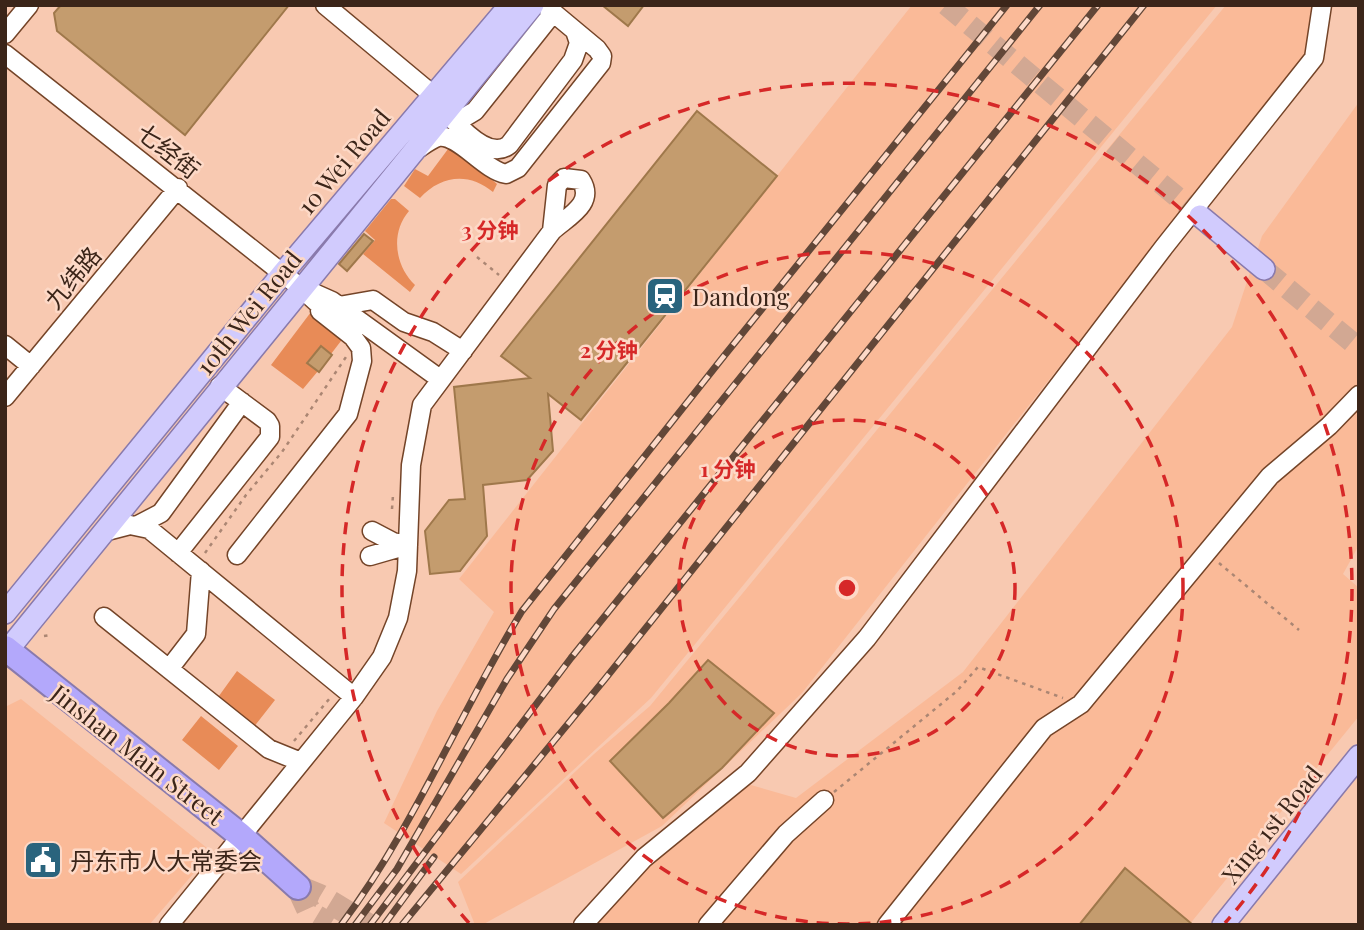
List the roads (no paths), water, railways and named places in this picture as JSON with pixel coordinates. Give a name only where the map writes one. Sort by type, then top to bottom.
[{"type":"highway","name":"Jinshan Main Street","points":[[6,650],[240,835],[299,887]]},
{"type":"main road","name":"10 Wei Road","points":[[5,613],[283,273],[443,108],[510,5]]},
{"type":"main road","name":"10th Wei Road","points":[[6,650],[302,288],[412,151],[443,108],[544,7]]},
{"type":"main road","points":[[1200,216],[1264,269]]},
{"type":"main road","name":"Xing 1st Road","points":[[1227,923],[1359,756]]},
{"type":"street","points":[[5,34],[29,5]]},
{"type":"street","points":[[325,5],[443,108],[482,146],[497,150],[506,148],[573,60],[579,43],[575,31]]},
{"type":"street","points":[[583,925],[644,858],[748,773],[867,638],[1164,247],[1314,58],[1322,5]]},
{"type":"street","points":[[412,151],[436,138],[450,139],[493,170],[506,174],[515,171],[600,67],[602,55],[544,7]]},
{"type":"street","name":"七经街","points":[[5,54],[302,288],[331,307]]},
{"type":"street","name":"九纬路","points":[[5,397],[178,188]]},
{"type":"street","points":[[169,925],[240,835],[294,756],[354,697],[376,668],[393,633],[405,586],[409,487],[422,405],[552,231]]},
{"type":"street","points":[[237,555],[348,414],[362,356],[361,348],[351,335],[320,311],[373,300],[404,322],[433,332],[463,351]]},
{"type":"street","points":[[331,307],[437,383]]},
{"type":"street","points":[[351,335],[372,339],[437,383]]},
{"type":"street","points":[[5,345],[30,366]]},
{"type":"street","points":[[178,553],[269,440],[269,423],[220,386]]},
{"type":"street","points":[[887,925],[1044,728],[1081,705],[1270,476],[1329,426],[1359,395]]},
{"type":"street","points":[[103,532],[138,525],[161,513],[242,402]]},
{"type":"street","points":[[138,525],[149,528],[354,697]]},
{"type":"street","points":[[372,531],[393,542],[408,545]]},
{"type":"street","points":[[370,556],[408,545]]},
{"type":"street","points":[[169,669],[196,634],[201,571]]},
{"type":"street","points":[[104,617],[269,749],[294,756]]},
{"type":"street","points":[[708,925],[786,834],[824,800]]},
{"type":"tunnel","points":[[946,5],[1200,216]]},
{"type":"tunnel","points":[[1264,269],[1359,348]]},
{"type":"tunnel","points":[[298,887],[320,896],[368,925]]},
{"type":"tunnel","points":[[298,887],[310,913],[330,925]]},
{"type":"railway","points":[[341,925],[391,850],[522,611],[1007,5]]},
{"type":"railway","points":[[355,925],[397,869],[507,679],[554,609],[1040,5]]},
{"type":"railway","points":[[370,925],[571,658],[1098,5]]},
{"type":"railway","points":[[402,925],[605,679],[1144,5]]},
{"type":"railway","points":[[384,925],[434,857]]},
{"type":"place","name":"Dandong","points":[[665,296]]},
{"type":"place","name":"丹东市人大常委会","points":[[43,860]]}]
